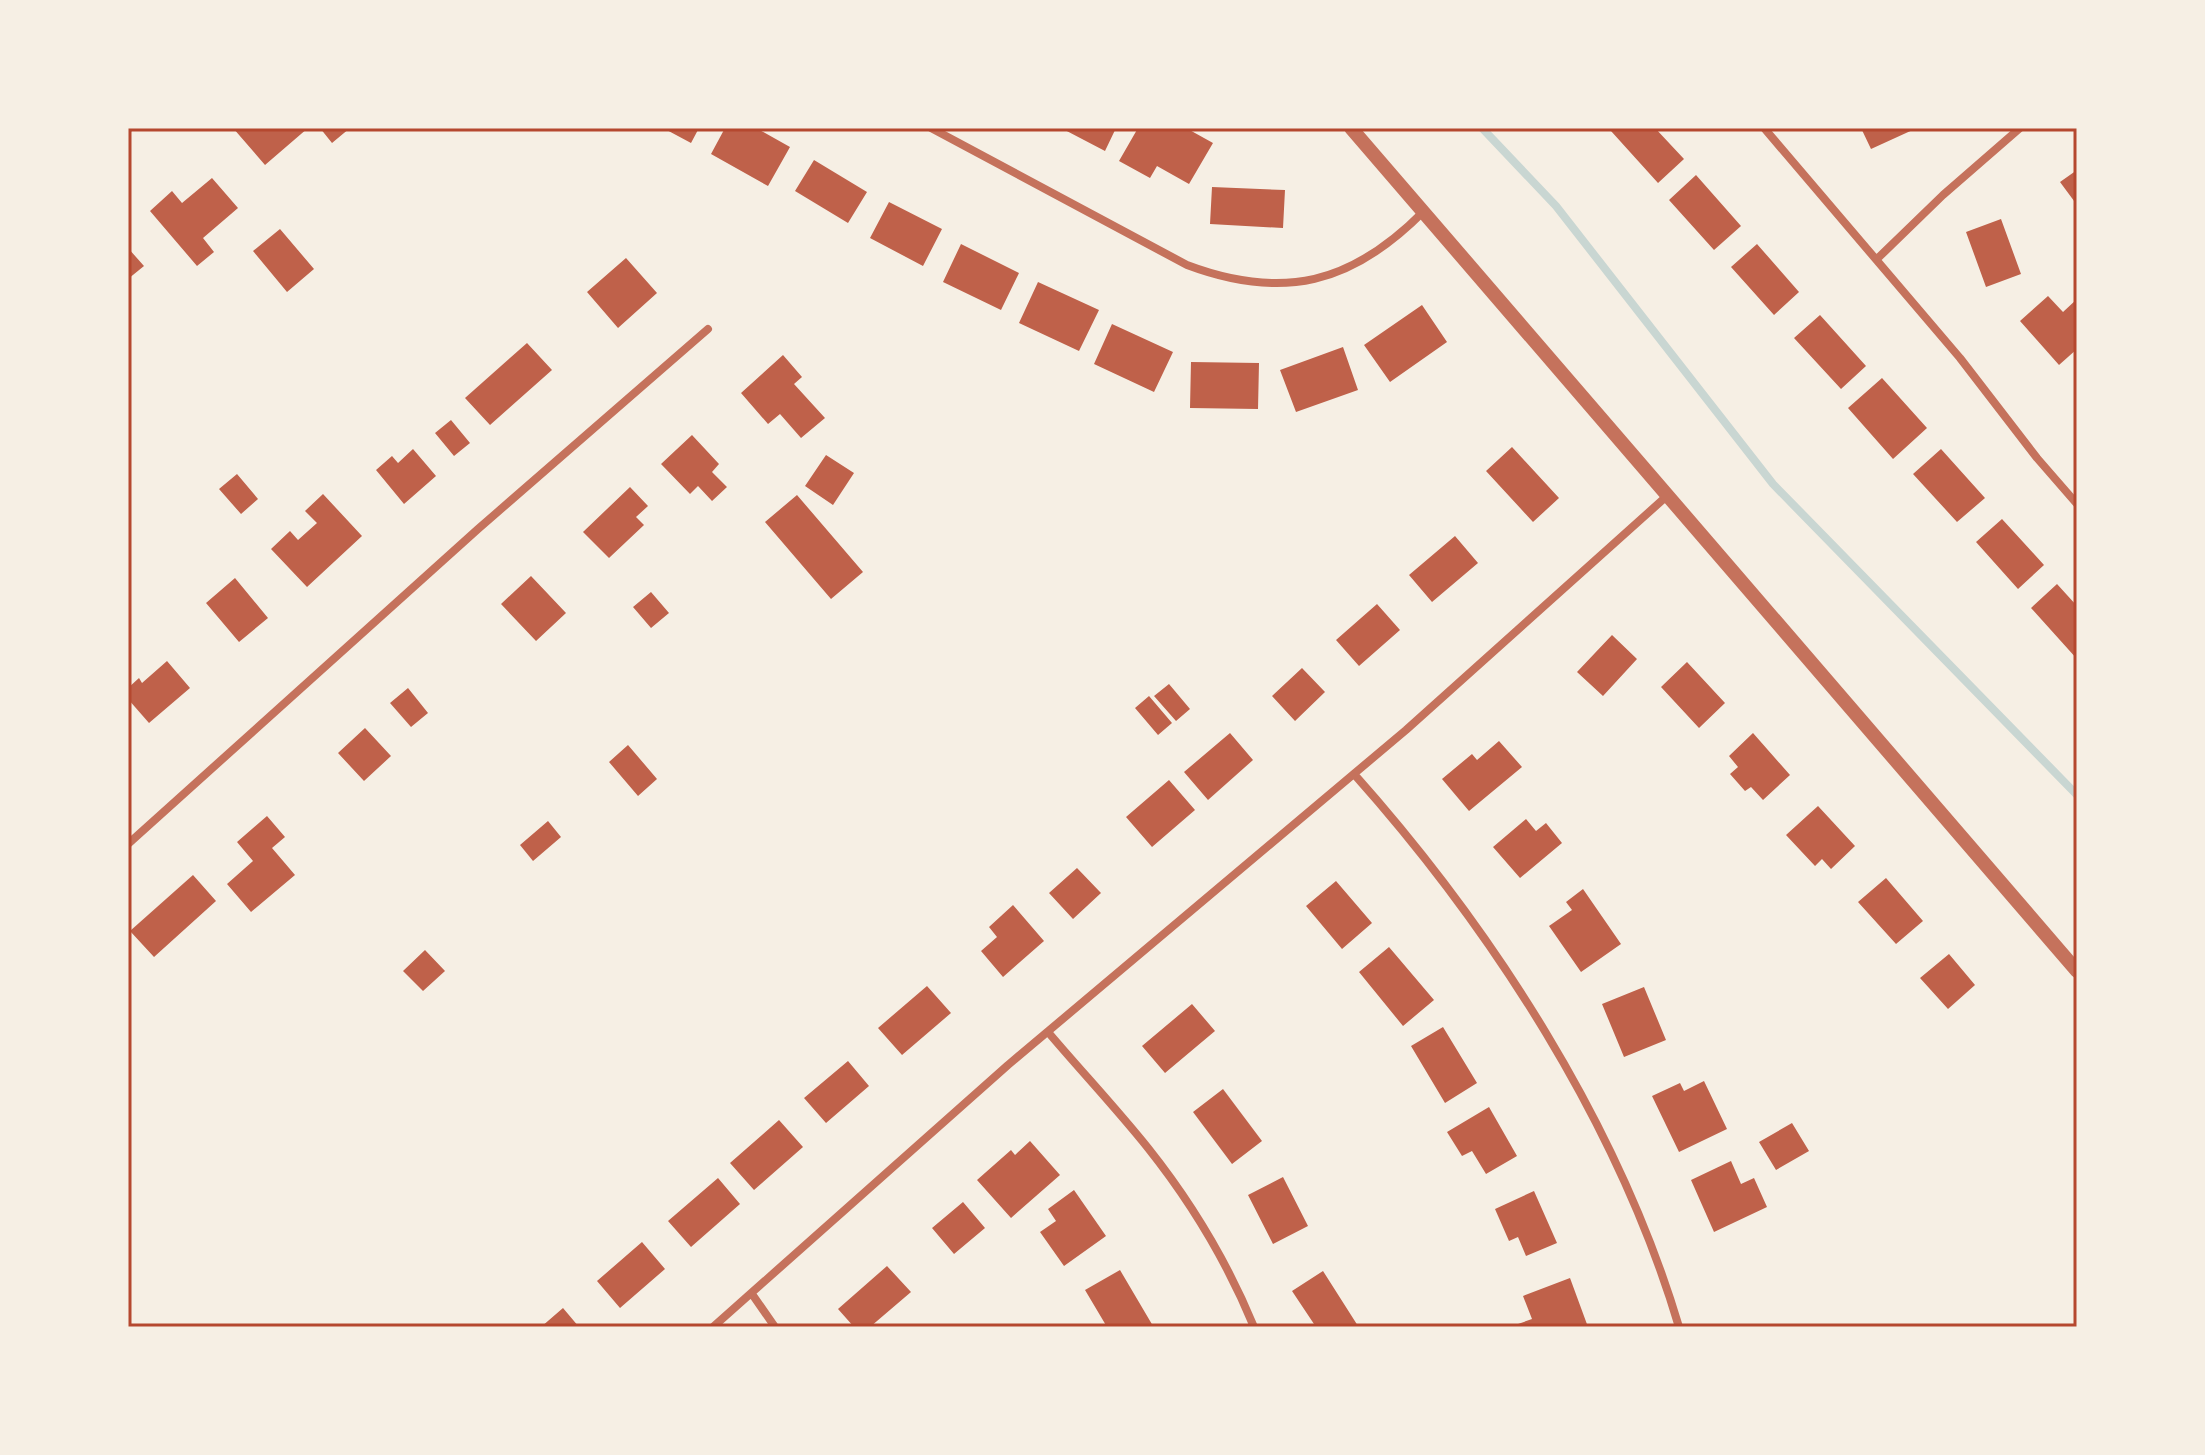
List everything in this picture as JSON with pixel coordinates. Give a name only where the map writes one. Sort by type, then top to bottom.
[{"type":"street","points":[[931,128],[1187,265],[1219,277],[1253,283],[1287,283],[1354,266],[1397,238],[1425,211]]},
{"type":"street","points":[[1351,128],[2077,971]]},
{"type":"street","points":[[1764,128],[1877,259],[2077,504]]},
{"type":"street","points":[[1877,259],[1943,195],[2020,128]]},
{"type":"street","points":[[128,844],[478,529],[708,329]]},
{"type":"street","points":[[713,1327],[1048,1032],[1354,774],[1668,495]]},
{"type":"street","points":[[1354,774],[1436,871],[1527,1002],[1619,1172],[1666,1286],[1679,1327]]},
{"type":"street","points":[[1048,1032],[1149,1148],[1182,1194],[1225,1267],[1254,1327]]},
{"type":"street","points":[[752,1294],[775,1327]]},
{"type":"building","points":[[233,128],[308,128],[265,165]]},
{"type":"building","points":[[320,128],[350,128],[332,143]]},
{"type":"building","points":[[663,128],[699,128],[691,143]]},
{"type":"building","points":[[725,128],[756,128],[790,147],[768,186],[711,154]]},
{"type":"building","points":[[1061,128],[1116,128],[1105,151]]},
{"type":"building","points":[[1138,128],[1186,128],[1213,143],[1189,184],[1157,166],[1150,178],[1119,161]]},
{"type":"building","points":[[1615,128],[1655,128],[1684,159],[1658,183],[1611,131]]},
{"type":"building","points":[[1861,128],[1917,128],[1871,149]]},
{"type":"building","points":[[814,160],[867,192],[848,223],[795,191]]},
{"type":"building","points":[[2077,170],[2077,205],[2060,182]]},
{"type":"building","points":[[1696,175],[1741,226],[1714,250],[1669,200]]},
{"type":"building","points":[[212,178],[238,208],[203,238],[214,252],[197,266],[150,211],[172,191],[182,203]]},
{"type":"building","points":[[1212,187],[1285,190],[1283,228],[1210,224]]},
{"type":"building","points":[[889,202],[942,229],[923,266],[870,238]]},
{"type":"building","points":[[2001,219],[2021,274],[1986,287],[1966,232]]},
{"type":"building","points":[[280,229],[314,269],[287,292],[253,251]]},
{"type":"building","points":[[961,244],[1019,273],[1001,310],[943,282]]},
{"type":"building","points":[[1757,244],[1799,292],[1774,315],[1731,267]]},
{"type":"building","points":[[128,248],[144,266],[128,279]]},
{"type":"building","points":[[626,258],[657,293],[618,328],[587,292]]},
{"type":"building","points":[[1038,282],[1099,310],[1079,351],[1019,323]]},
{"type":"building","points":[[2048,296],[2063,312],[2077,299],[2077,349],[2059,365],[2020,321]]},
{"type":"building","points":[[1422,305],[1447,342],[1390,382],[1364,345]]},
{"type":"building","points":[[1820,315],[1866,366],[1841,389],[1794,338]]},
{"type":"building","points":[[1112,324],[1173,352],[1154,392],[1094,364]]},
{"type":"building","points":[[527,343],[552,370],[490,425],[465,398]]},
{"type":"building","points":[[1343,347],[1358,390],[1296,412],[1280,370]]},
{"type":"building","points":[[783,355],[802,377],[794,384],[825,418],[801,438],[780,414],[768,424],[741,393]]},
{"type":"building","points":[[1191,362],[1259,363],[1258,409],[1190,408]]},
{"type":"building","points":[[1882,378],[1927,428],[1893,459],[1848,408]]},
{"type":"building","points":[[451,420],[470,443],[454,456],[435,433]]},
{"type":"building","points":[[692,435],[719,464],[712,472],[727,487],[712,501],[698,486],[690,494],[661,464]]},
{"type":"building","points":[[1512,447],[1559,498],[1533,522],[1486,471]]},
{"type":"building","points":[[413,449],[436,476],[404,504],[376,470],[392,456],[398,463]]},
{"type":"building","points":[[1941,449],[1985,498],[1957,522],[1913,474]]},
{"type":"building","points":[[826,455],[854,473],[833,505],[805,486]]},
{"type":"building","points":[[237,474],[258,499],[241,514],[219,489]]},
{"type":"building","points":[[630,487],[648,506],[636,517],[644,525],[609,558],[583,532]]},
{"type":"building","points":[[323,494],[362,536],[307,587],[271,549],[290,531],[298,540],[317,523],[305,511]]},
{"type":"building","points":[[797,495],[863,572],[831,599],[765,522]]},
{"type":"building","points":[[2002,519],[2044,565],[2018,589],[1976,542]]},
{"type":"building","points":[[1455,536],[1478,563],[1432,602],[1409,575]]},
{"type":"building","points":[[531,576],[566,613],[536,641],[501,604]]},
{"type":"building","points":[[235,578],[268,618],[239,642],[206,603]]},
{"type":"building","points":[[2057,584],[2077,606],[2077,659],[2031,608]]},
{"type":"building","points":[[651,592],[669,613],[651,628],[633,607]]},
{"type":"building","points":[[1377,604],[1400,630],[1359,666],[1336,640]]},
{"type":"building","points":[[1612,635],[1637,659],[1603,696],[1577,672]]},
{"type":"building","points":[[167,661],[190,688],[149,723],[128,699],[128,688],[139,678],[142,683]]},
{"type":"building","points":[[1687,662],[1725,703],[1699,728],[1661,687]]},
{"type":"building","points":[[1302,668],[1325,692],[1295,721],[1272,696]]},
{"type":"building","points":[[1169,684],[1190,709],[1176,721],[1154,696]]},
{"type":"building","points":[[408,688],[428,713],[411,727],[390,703]]},
{"type":"building","points":[[1149,696],[1172,723],[1158,735],[1135,708]]},
{"type":"building","points":[[365,728],[391,756],[364,781],[338,753]]},
{"type":"building","points":[[1230,733],[1253,760],[1208,800],[1184,772]]},
{"type":"building","points":[[1753,733],[1790,775],[1763,800],[1751,787],[1745,791],[1730,774],[1738,767],[1729,756]]},
{"type":"building","points":[[1499,741],[1522,767],[1469,811],[1442,779],[1472,754],[1477,760]]},
{"type":"building","points":[[628,745],[657,779],[638,796],[609,762]]},
{"type":"building","points":[[1169,780],[1195,810],[1152,847],[1126,817]]},
{"type":"building","points":[[1818,806],[1855,846],[1831,869],[1822,859],[1815,866],[1786,835]]},
{"type":"building","points":[[267,816],[285,837],[272,848],[295,875],[251,912],[227,884],[253,861],[237,842]]},
{"type":"building","points":[[1526,819],[1536,831],[1546,823],[1562,843],[1520,878],[1493,847]]},
{"type":"building","points":[[548,821],[561,837],[533,861],[520,845]]},
{"type":"building","points":[[1077,868],[1101,893],[1073,919],[1049,893]]},
{"type":"building","points":[[193,875],[216,901],[154,957],[130,931]]},
{"type":"building","points":[[1886,878],[1923,921],[1896,944],[1858,902]]},
{"type":"building","points":[[1336,881],[1372,923],[1342,949],[1306,906]]},
{"type":"building","points":[[1583,889],[1621,944],[1581,972],[1549,926],[1572,910],[1566,902]]},
{"type":"building","points":[[1013,905],[1044,941],[1003,977],[981,951],[997,937],[989,927]]},
{"type":"building","points":[[1389,947],[1434,1000],[1403,1026],[1359,972]]},
{"type":"building","points":[[425,950],[445,971],[423,991],[403,971]]},
{"type":"building","points":[[1949,954],[1975,985],[1948,1009],[1920,978]]},
{"type":"building","points":[[927,986],[951,1013],[902,1055],[878,1028]]},
{"type":"building","points":[[1644,987],[1666,1040],[1624,1057],[1602,1004]]},
{"type":"building","points":[[1192,1004],[1215,1031],[1165,1073],[1142,1046]]},
{"type":"building","points":[[1443,1027],[1477,1083],[1445,1103],[1411,1046]]},
{"type":"building","points":[[848,1061],[869,1086],[826,1123],[804,1098]]},
{"type":"building","points":[[1704,1081],[1727,1129],[1679,1152],[1652,1096],[1680,1083],[1684,1091]]},
{"type":"building","points":[[1223,1089],[1262,1141],[1232,1164],[1193,1112]]},
{"type":"building","points":[[1489,1107],[1517,1156],[1486,1174],[1472,1151],[1462,1156],[1447,1132]]},
{"type":"building","points":[[779,1120],[803,1147],[754,1190],[730,1163]]},
{"type":"building","points":[[1792,1123],[1809,1151],[1776,1170],[1759,1142]]},
{"type":"building","points":[[1030,1141],[1060,1175],[1011,1218],[977,1180],[1011,1150],[1015,1155]]},
{"type":"building","points":[[1731,1161],[1741,1184],[1754,1178],[1767,1207],[1714,1232],[1691,1180]]},
{"type":"building","points":[[1283,1177],[1308,1226],[1273,1244],[1248,1195]]},
{"type":"building","points":[[718,1178],[740,1204],[691,1247],[668,1221]]},
{"type":"building","points":[[1074,1190],[1106,1236],[1064,1266],[1040,1232],[1056,1221],[1048,1209]]},
{"type":"building","points":[[1534,1191],[1557,1243],[1526,1256],[1518,1237],[1509,1241],[1495,1209]]},
{"type":"building","points":[[963,1202],[985,1228],[954,1254],[932,1228]]},
{"type":"building","points":[[642,1242],[665,1269],[620,1308],[597,1281]]},
{"type":"building","points":[[887,1266],[911,1292],[870,1327],[854,1327],[838,1309]]},
{"type":"building","points":[[1120,1270],[1153,1326],[1107,1327],[1085,1290]]},
{"type":"building","points":[[1323,1271],[1357,1327],[1316,1327],[1292,1291]]},
{"type":"building","points":[[1570,1278],[1588,1327],[1519,1327],[1518,1324],[1532,1319],[1523,1296]]},
{"type":"building","points":[[563,1308],[579,1327],[541,1327]]},
{"type":"waterway","points":[[1482,128],[1556,206],[1773,484],[2077,795]]}]
